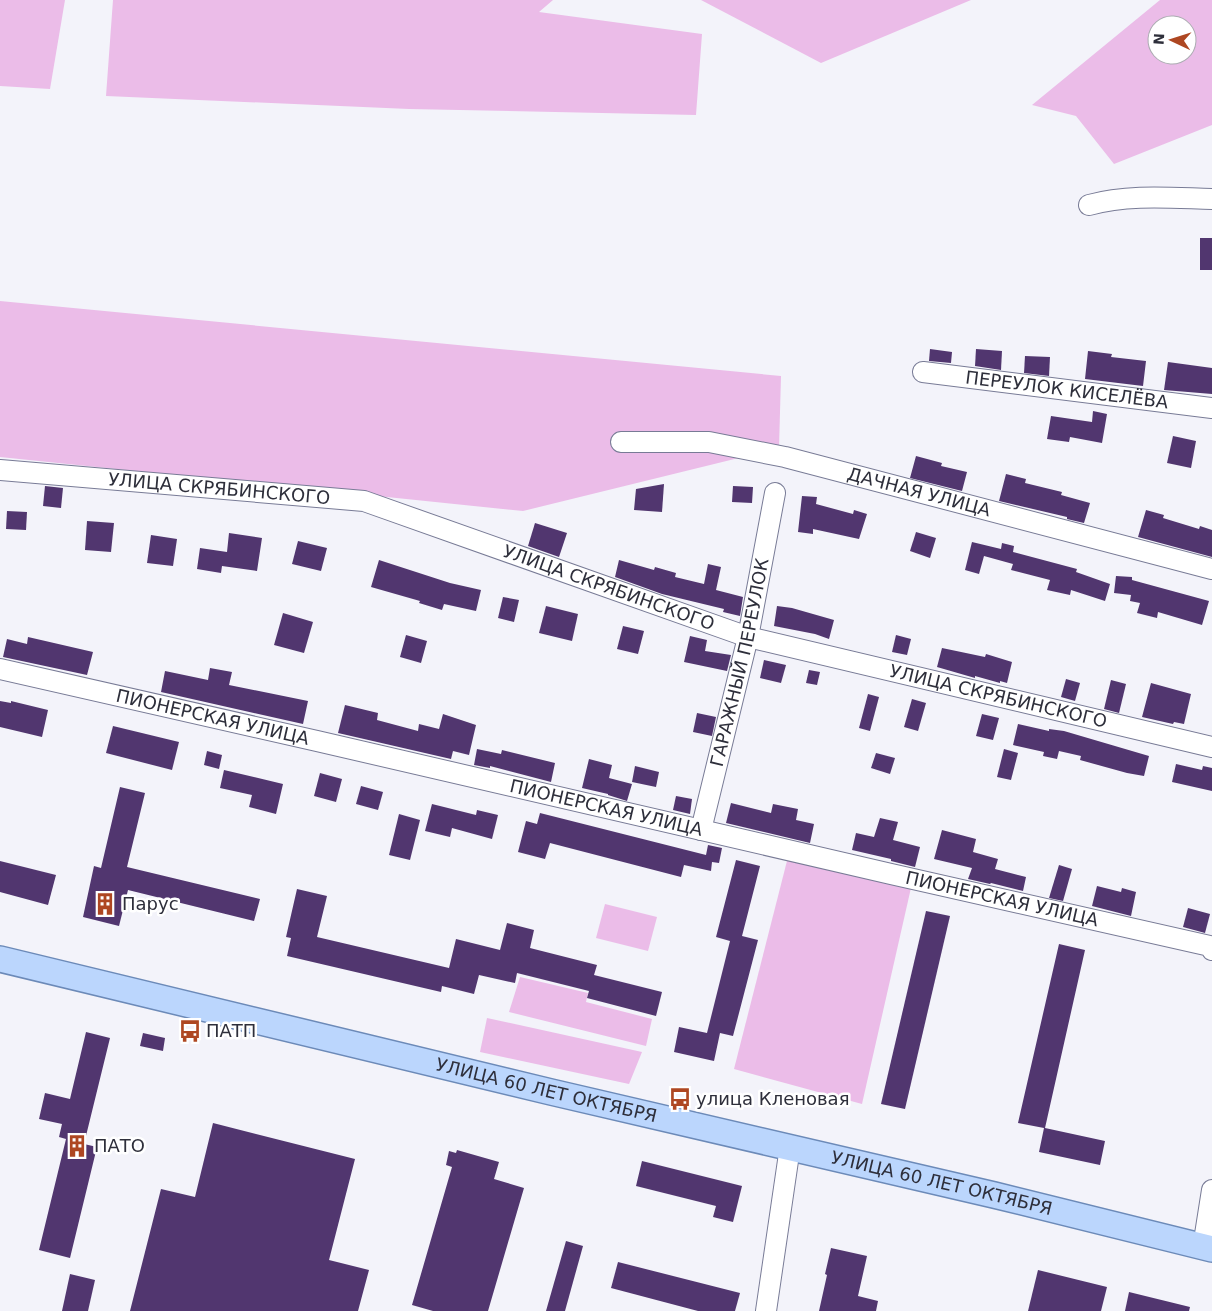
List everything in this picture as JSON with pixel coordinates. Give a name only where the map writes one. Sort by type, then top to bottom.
[{"type":"main road","name":"УЛИЦА 60 ЛЕТ ОКТЯБРЯ","points":[[0,959],[551,1092],[994,1195],[1207,1248]]},
{"type":"street","points":[[1089,205],[1135,197],[1212,199]]},
{"type":"street","name":"ПЕРЕУЛОК КИСЕЛЁВА","points":[[923,372],[1212,408]]},
{"type":"street","name":"ДАЧНАЯ УЛИЦА","points":[[621,442],[709,442],[785,457],[1212,569]]},
{"type":"street","name":"УЛИЦА СКРЯБИНСКОГО","points":[[0,470],[364,501],[748,637],[1212,747]]},
{"type":"street","name":"ГАРАЖНЫЙ ПЕРЕУЛОК","points":[[701,830],[748,637],[775,494]]},
{"type":"street","name":"ПИОНЕРСКАЯ УЛИЦА","points":[[0,670],[327,743],[1211,947]]},
{"type":"street","points":[[766,1311],[790,1147]]},
{"type":"street","points":[[1207,1248],[1212,1190]]},
{"type":"shaded area","points":[[0,0],[65,0],[50,89],[0,86]]},
{"type":"shaded area","points":[[113,0],[553,0],[539,12],[702,34],[696,115],[409,109],[106,96]]},
{"type":"shaded area","points":[[701,0],[971,0],[821,63]]},
{"type":"shaded area","points":[[1160,0],[1212,0],[1212,125],[1114,164],[1076,116],[1032,105]]},
{"type":"shaded area","points":[[0,301],[781,376],[779,448],[523,511],[0,457]]},
{"type":"shaded area","points":[[788,857],[913,879],[862,1104],[734,1069]]},
{"type":"shaded area","points":[[605,904],[657,917],[648,951],[596,938]]},
{"type":"shaded area","points":[[520,977],[588,993],[586,1002],[652,1019],[646,1046],[509,1012]]},
{"type":"shaded area","points":[[487,1018],[642,1052],[629,1084],[480,1052]]},
{"type":"building","points":[[1200,238],[1212,238],[1212,270],[1200,270]]},
{"type":"building","points":[[930,349],[952,352],[951,363],[929,361]]},
{"type":"building","points":[[976,349],[1002,351],[1001,370],[975,366]]},
{"type":"building","points":[[1088,351],[1112,354],[1111,357],[1146,361],[1143,386],[1085,379]]},
{"type":"building","points":[[1025,356],[1050,357],[1049,376],[1024,373]]},
{"type":"building","points":[[1168,362],[1212,368],[1212,394],[1164,390]]},
{"type":"building","points":[[1093,411],[1107,414],[1102,443],[1070,437],[1069,442],[1047,439],[1051,416],[1092,422]]},
{"type":"building","points":[[1173,436],[1196,441],[1191,468],[1167,463]]},
{"type":"building","points":[[916,456],[942,463],[941,466],[967,472],[962,491],[910,478]]},
{"type":"building","points":[[1006,474],[1026,479],[1025,483],[1062,492],[1061,495],[1090,503],[1084,523],[1067,519],[1067,517],[999,501]]},
{"type":"building","points":[[664,484],[662,512],[634,510],[636,489]]},
{"type":"building","points":[[45,486],[63,488],[61,508],[43,506]]},
{"type":"building","points":[[733,486],[753,487],[752,503],[732,502]]},
{"type":"building","points":[[802,496],[817,497],[816,504],[853,514],[854,510],[867,514],[859,539],[813,529],[813,534],[798,532]]},
{"type":"building","points":[[1146,510],[1164,515],[1163,518],[1199,529],[1200,526],[1212,530],[1212,557],[1138,537]]},
{"type":"building","points":[[7,511],[27,512],[26,530],[6,529]]},
{"type":"building","points":[[87,521],[114,523],[111,552],[85,550]]},
{"type":"building","points":[[535,523],[567,533],[559,557],[528,546]]},
{"type":"building","points":[[916,532],[936,538],[930,558],[910,551]]},
{"type":"building","points":[[229,533],[262,538],[257,571],[222,566],[221,573],[197,569],[200,548],[227,552]]},
{"type":"building","points":[[151,535],[177,539],[173,566],[147,563]]},
{"type":"building","points":[[298,541],[327,548],[321,571],[292,564]]},
{"type":"building","points":[[972,542],[1001,549],[1002,543],[1014,546],[1013,552],[1077,569],[1076,572],[1110,584],[1105,601],[1071,590],[1070,595],[1047,590],[1050,580],[1011,570],[1013,564],[984,556],[979,574],[965,570]]},
{"type":"building","points":[[379,560],[450,583],[481,590],[476,611],[444,604],[442,610],[419,603],[420,601],[371,587]]},
{"type":"building","points":[[619,560],[654,570],[655,567],[676,573],[675,577],[704,584],[708,564],[721,567],[716,590],[743,597],[740,616],[723,612],[724,609],[662,594],[615,577]]},
{"type":"building","points":[[1116,576],[1132,577],[1132,580],[1209,601],[1202,625],[1158,612],[1157,618],[1137,613],[1140,603],[1130,601],[1131,595],[1114,593]]},
{"type":"building","points":[[503,597],[519,600],[514,622],[498,618]]},
{"type":"building","points":[[546,606],[578,614],[572,641],[539,633]]},
{"type":"building","points":[[777,606],[792,608],[834,620],[829,639],[815,634],[774,626]]},
{"type":"building","points":[[283,613],[313,622],[304,653],[274,645]]},
{"type":"building","points":[[623,626],[644,631],[638,654],[617,649]]},
{"type":"building","points":[[406,635],[427,641],[421,663],[400,657]]},
{"type":"building","points":[[896,635],[911,639],[907,655],[892,652]]},
{"type":"building","points":[[690,636],[707,640],[705,651],[731,655],[727,671],[684,662]]},
{"type":"building","points":[[28,637],[93,652],[87,675],[3,657],[7,639],[27,644]]},
{"type":"building","points":[[942,648],[985,657],[986,654],[1012,662],[1007,683],[975,676],[975,678],[937,667]]},
{"type":"building","points":[[764,660],[786,665],[781,683],[760,678]]},
{"type":"building","points":[[210,668],[232,672],[229,685],[308,701],[303,724],[161,692],[165,671],[208,680]]},
{"type":"building","points":[[809,670],[820,672],[817,685],[806,683]]},
{"type":"building","points":[[1066,679],[1080,683],[1075,701],[1061,697]]},
{"type":"building","points":[[1111,680],[1126,684],[1119,713],[1104,709]]},
{"type":"building","points":[[1151,683],[1191,694],[1184,724],[1174,722],[1173,724],[1142,717]]},
{"type":"building","points":[[868,694],[879,697],[870,731],[859,728]]},
{"type":"building","points":[[912,699],[926,703],[918,731],[904,727]]},
{"type":"building","points":[[0,701],[11,703],[11,701],[48,710],[42,737],[0,727]]},
{"type":"building","points":[[345,705],[378,713],[377,720],[418,731],[419,724],[439,729],[443,714],[476,725],[469,755],[453,751],[451,759],[338,733]]},
{"type":"building","points":[[697,713],[716,717],[712,736],[693,732]]},
{"type":"building","points":[[982,714],[999,718],[993,740],[976,736]]},
{"type":"building","points":[[1018,724],[1049,731],[1049,729],[1064,731],[1149,756],[1144,776],[1080,760],[1081,756],[1059,751],[1057,759],[1043,756],[1044,752],[1013,745]]},
{"type":"building","points":[[113,726],[179,742],[172,770],[106,753]]},
{"type":"building","points":[[477,749],[501,754],[502,750],[555,763],[551,782],[490,766],[490,768],[474,765]]},
{"type":"building","points":[[1004,749],[1018,753],[1011,780],[997,777]]},
{"type":"building","points":[[207,751],[222,755],[219,769],[204,765]]},
{"type":"building","points":[[876,753],[895,758],[890,774],[871,768]]},
{"type":"building","points":[[589,759],[612,765],[609,778],[632,784],[627,801],[582,788]]},
{"type":"building","points":[[1176,764],[1202,770],[1203,766],[1212,768],[1212,791],[1172,782]]},
{"type":"building","points":[[635,766],[659,772],[656,787],[632,782]]},
{"type":"building","points":[[224,770],[283,784],[276,814],[249,807],[252,795],[220,788]]},
{"type":"building","points":[[320,773],[342,779],[336,802],[314,796]]},
{"type":"building","points":[[361,786],[383,792],[378,810],[356,804]]},
{"type":"building","points":[[120,787],[145,793],[127,867],[260,899],[254,921],[128,890],[119,926],[83,917],[94,866],[101,868]]},
{"type":"building","points":[[676,796],[692,799],[690,814],[673,810]]},
{"type":"building","points":[[731,803],[771,813],[773,804],[798,809],[796,820],[814,824],[810,843],[726,823]]},
{"type":"building","points":[[432,804],[476,815],[477,810],[498,815],[492,839],[452,828],[450,837],[425,831]]},
{"type":"building","points":[[540,813],[706,855],[708,845],[722,848],[719,863],[712,862],[711,871],[684,865],[681,877],[550,843],[545,859],[518,852],[526,821],[537,824]]},
{"type":"building","points":[[399,814],[420,820],[410,860],[389,855]]},
{"type":"building","points":[[880,818],[898,822],[893,840],[920,847],[915,867],[852,850],[856,833],[874,837]]},
{"type":"building","points":[[942,830],[976,839],[973,852],[998,859],[995,869],[1026,877],[1023,891],[968,879],[972,868],[934,859]]},
{"type":"building","points":[[736,860],[760,866],[742,936],[758,940],[733,1036],[720,1033],[714,1061],[674,1052],[679,1027],[707,1033],[730,941],[716,937]]},
{"type":"building","points":[[0,861],[56,875],[48,905],[0,892]]},
{"type":"building","points":[[1059,865],[1072,869],[1063,901],[1049,898]]},
{"type":"building","points":[[1097,886],[1121,892],[1122,888],[1136,892],[1131,916],[1092,906]]},
{"type":"building","points":[[297,889],[327,896],[317,937],[449,968],[456,939],[500,950],[507,923],[534,930],[530,948],[597,965],[594,975],[662,992],[656,1016],[587,998],[589,991],[517,973],[515,983],[479,975],[474,994],[442,986],[441,992],[287,956],[291,938],[286,937]]},
{"type":"building","points":[[1188,908],[1210,914],[1205,933],[1183,927]]},
{"type":"building","points":[[926,911],[950,916],[905,1109],[881,1104]]},
{"type":"building","points":[[1059,944],[1085,950],[1045,1128],[1105,1141],[1100,1165],[1039,1152],[1044,1128],[1018,1123]]},
{"type":"building","name":"ПАТО","points":[[86,1032],[110,1038],[84,1144],[97,1147],[70,1258],[39,1250],[66,1139],[59,1137],[62,1124],[39,1119],[45,1093],[70,1099]]},
{"type":"building","points":[[143,1033],[165,1038],[163,1051],[140,1046]]},
{"type":"building","points":[[213,1123],[355,1159],[329,1260],[369,1270],[358,1311],[130,1311],[161,1189],[195,1197]]},
{"type":"building","points":[[457,1150],[499,1162],[494,1179],[524,1188],[488,1311],[433,1311],[412,1305],[452,1167],[446,1165],[449,1151],[456,1153]]},
{"type":"building","points":[[642,1161],[742,1186],[733,1222],[713,1217],[716,1206],[636,1186]]},
{"type":"building","points":[[566,1241],[583,1246],[565,1311],[546,1311]]},
{"type":"building","points":[[831,1248],[867,1256],[858,1296],[878,1301],[876,1311],[819,1311]]},
{"type":"building","points":[[618,1262],[740,1293],[735,1311],[698,1311],[611,1288]]},
{"type":"building","points":[[1038,1270],[1107,1287],[1101,1311],[1028,1311]]},
{"type":"building","points":[[70,1274],[95,1280],[88,1311],[62,1311]]},
{"type":"building","points":[[1129,1292],[1190,1307],[1189,1311],[1125,1311]]},
{"type":"place","name":"Парус","points":[[105,904]]},
{"type":"place","name":"ПАТП","points":[[190,1031]]},
{"type":"place","name":"улица Кленовая","points":[[680,1099]]},
{"type":"place","name":"ПАТО","points":[[77,1146]]}]
